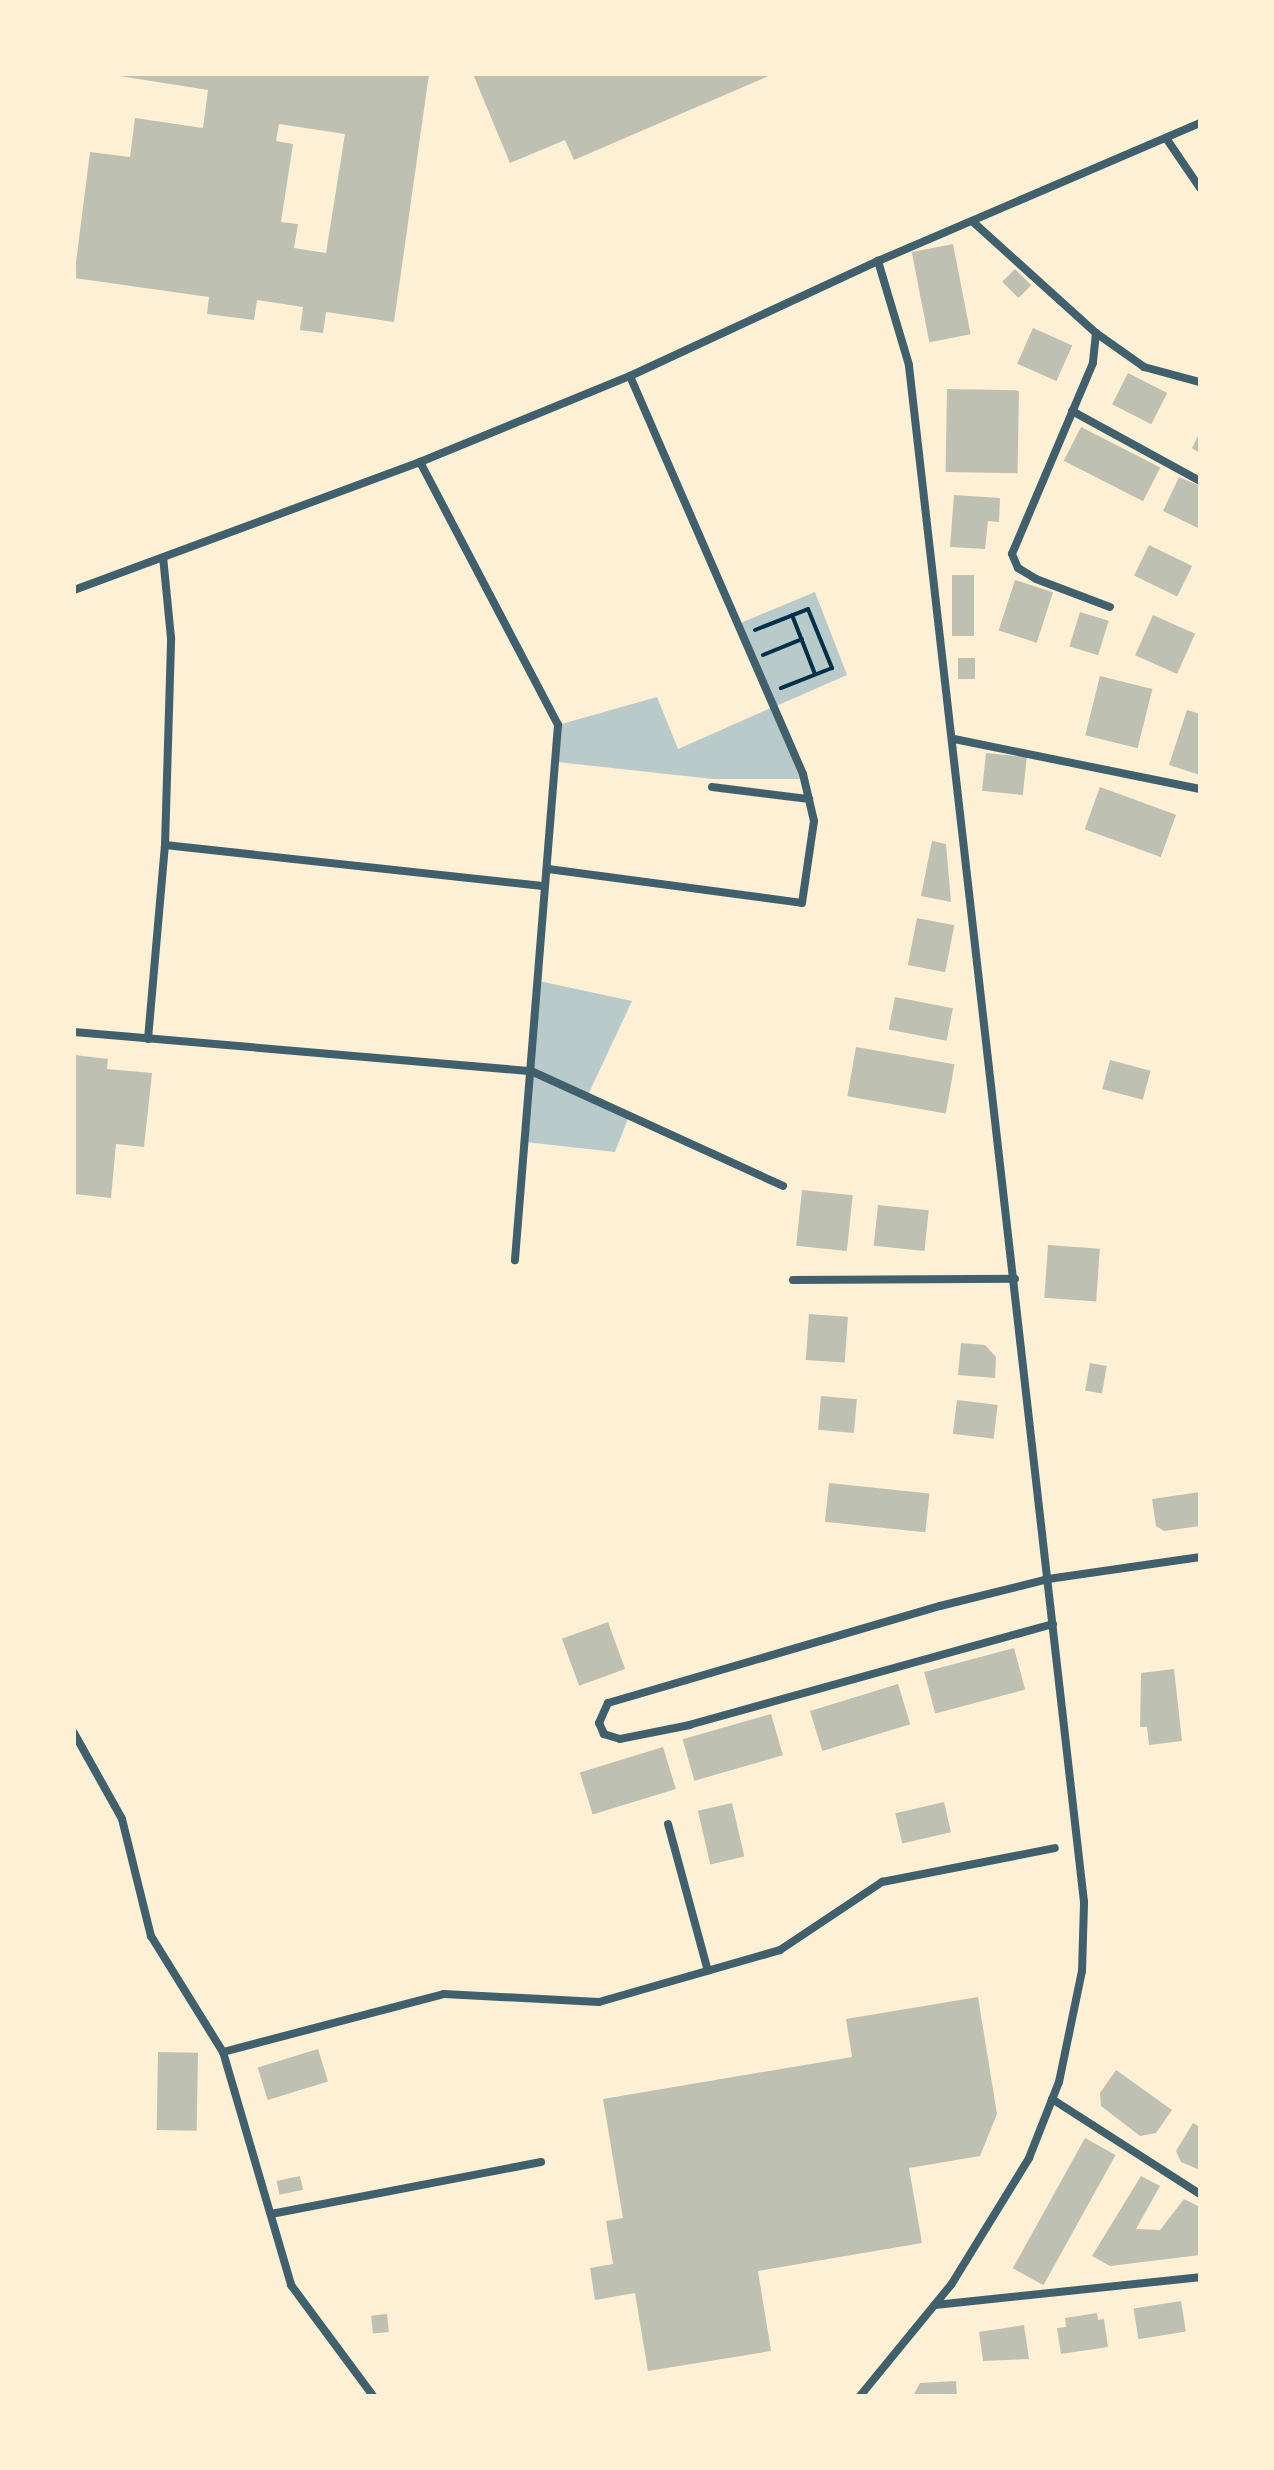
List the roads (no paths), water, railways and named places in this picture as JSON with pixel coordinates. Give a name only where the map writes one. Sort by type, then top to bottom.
[{"type":"street","points":[[74,590],[420,462],[630,376],[878,261],[1200,123]]},
{"type":"street","points":[[1166,138],[1200,188]]},
{"type":"street","points":[[972,221],[1096,333],[1144,367],[1200,382]]},
{"type":"street","points":[[860,2396],[934,2305],[1000,2210],[1052,2099],[1082,1971],[1084,1902],[954,739],[909,365],[878,261]]},
{"type":"street","points":[[1096,333],[1093,363],[1012,554],[1018,568],[1036,579],[1110,607]]},
{"type":"street","points":[[548,869],[802,903],[814,821],[809,799],[768,694],[630,376]]},
{"type":"street","points":[[1072,411],[1200,481]]},
{"type":"street","points":[[420,462],[558,725],[515,1260]]},
{"type":"street","points":[[148,1039],[165,845],[171,638],[163,557]]},
{"type":"street","points":[[954,739],[1200,789]]},
{"type":"street","points":[[712,787],[809,799]]},
{"type":"street","points":[[165,845],[543,886]]},
{"type":"street","points":[[74,1032],[531,1071],[783,1186]]},
{"type":"street","points":[[793,1280],[1015,1279]]},
{"type":"street","points":[[1053,1624],[690,1725],[620,1739],[604,1734],[599,1723],[608,1703],[1048,1579],[1200,1557]]},
{"type":"street","points":[[74,1733],[122,1819],[151,1936],[223,2052],[291,2285],[373,2396]]},
{"type":"street","points":[[668,1824],[708,1971]]},
{"type":"street","points":[[223,2052],[444,1994],[599,2002],[780,1950],[882,1882],[1055,1848]]},
{"type":"street","points":[[1052,2099],[1200,2194]]},
{"type":"street","points":[[271,2214],[541,2162]]},
{"type":"street","points":[[934,2305],[1200,2277]]}]
